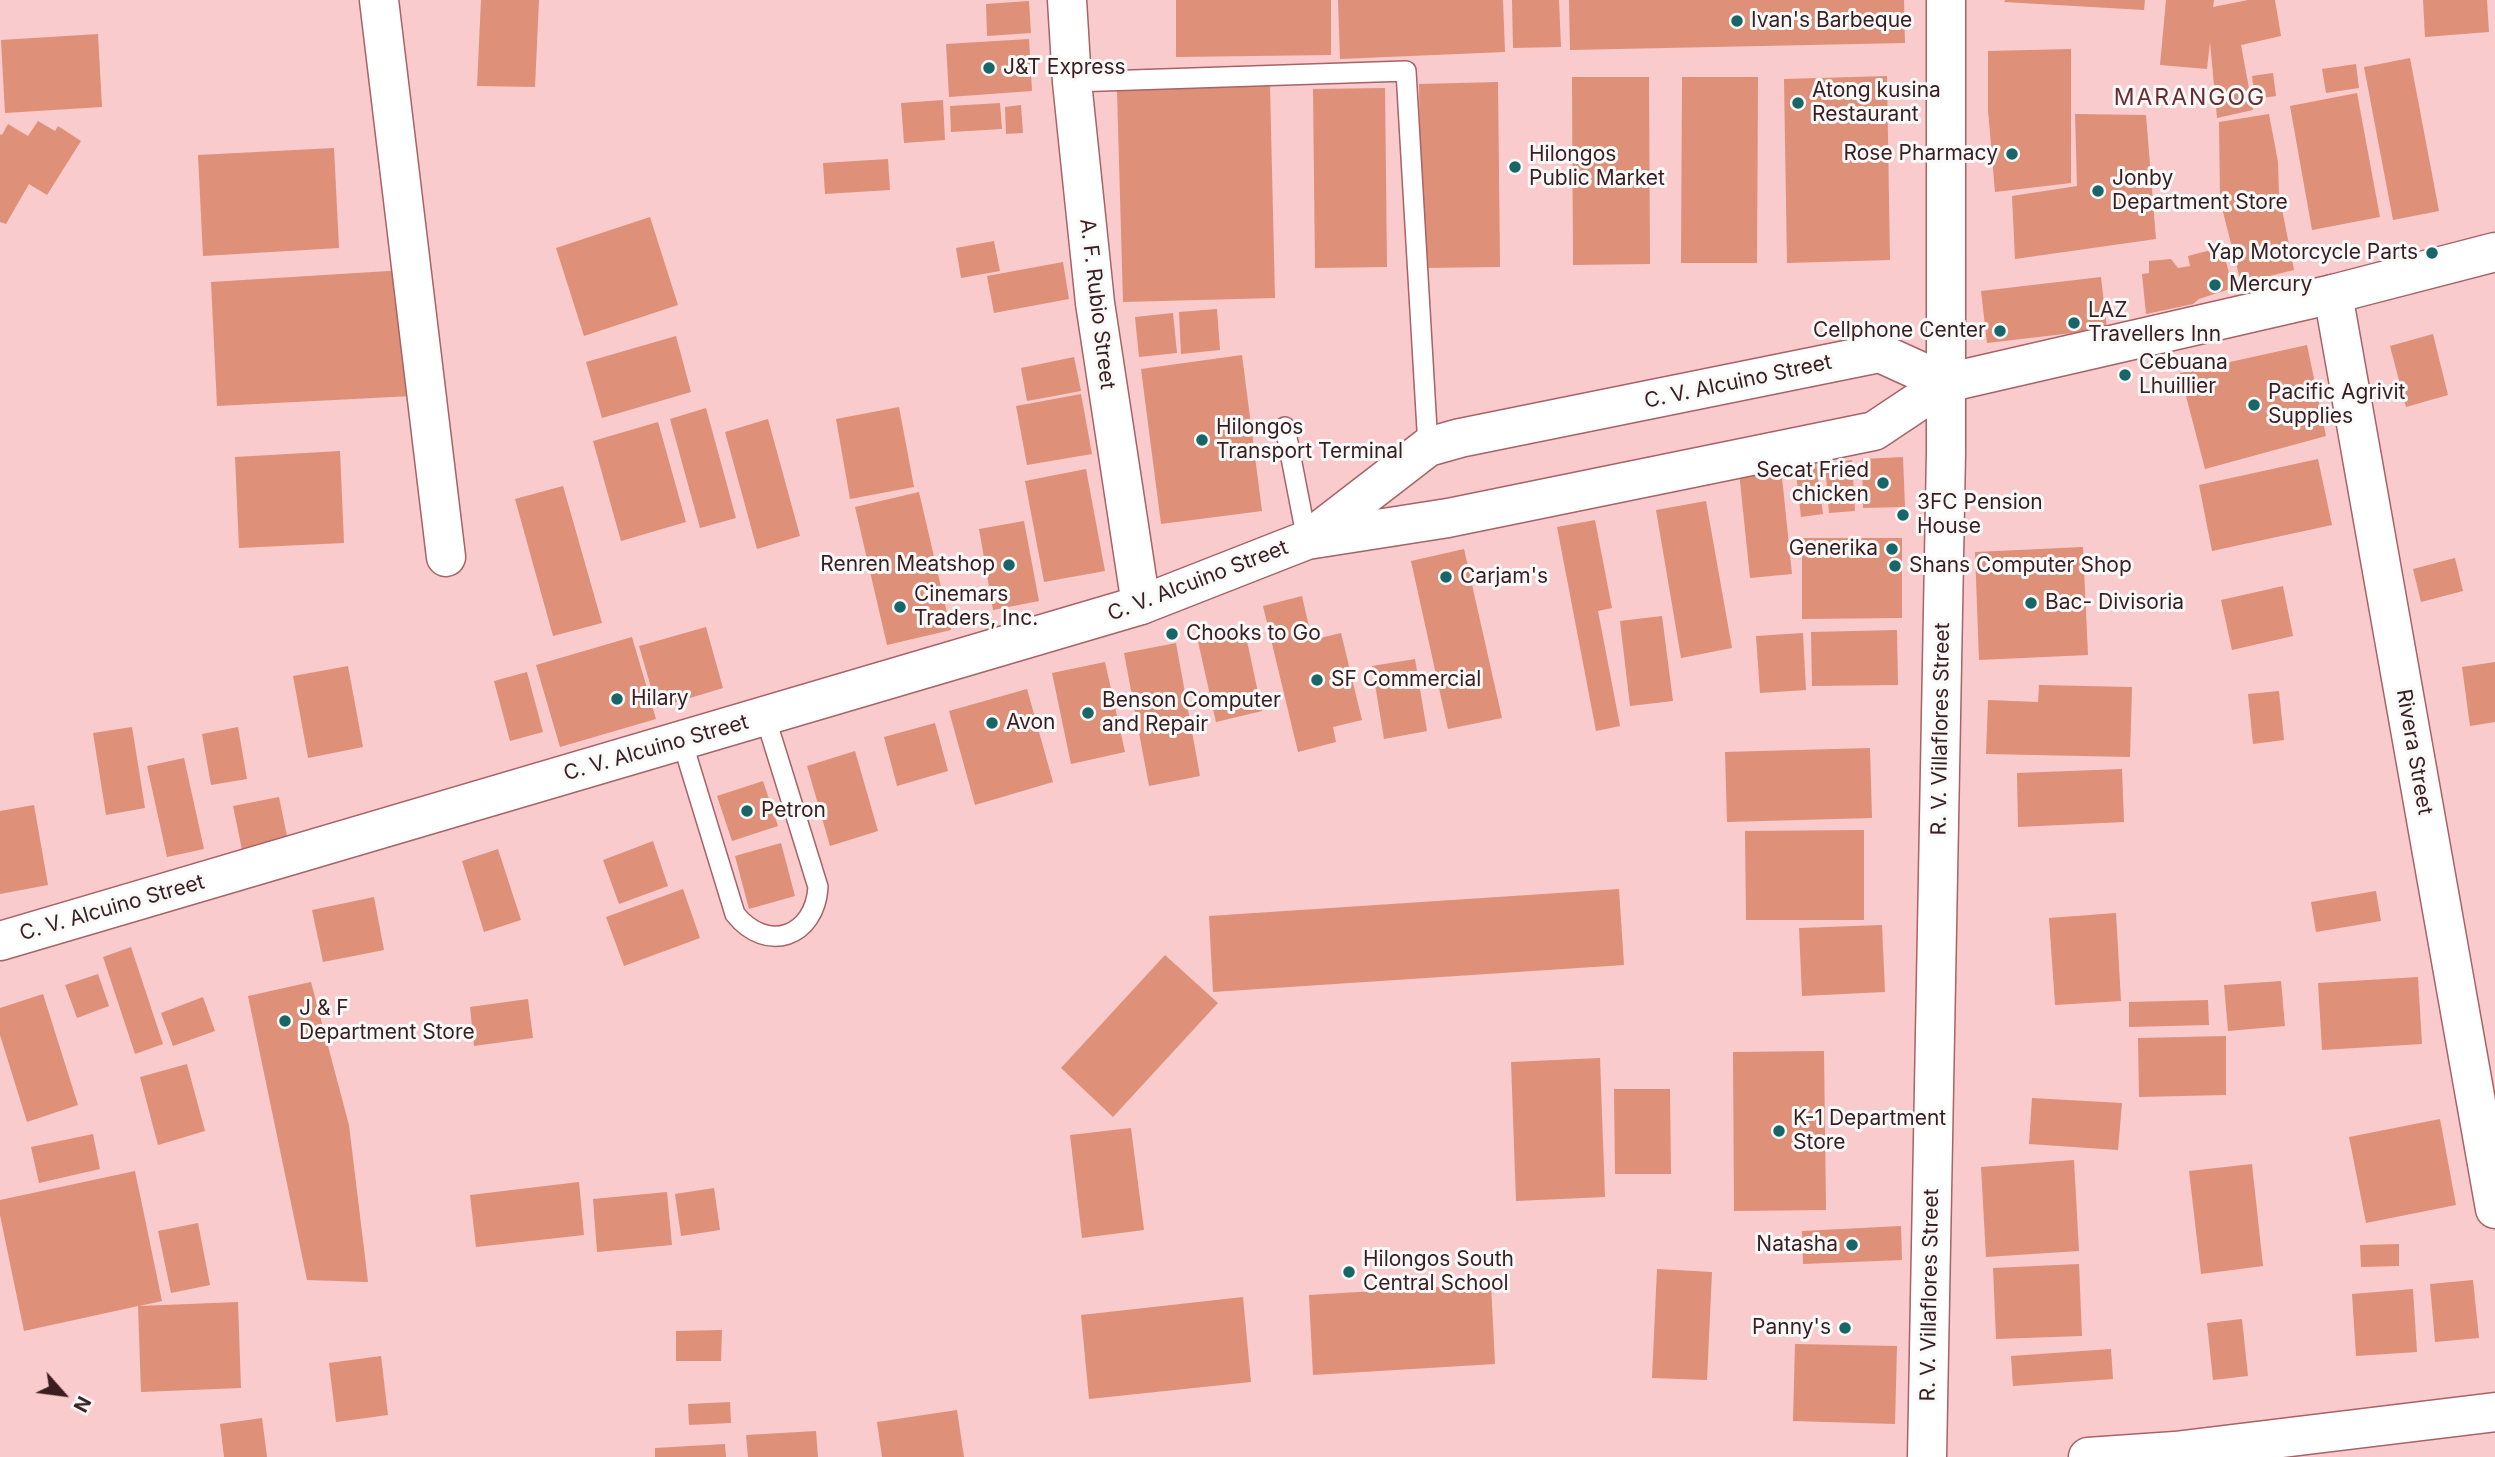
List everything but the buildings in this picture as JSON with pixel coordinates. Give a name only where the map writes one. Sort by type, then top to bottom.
[{"type":"street","points":[[379,0],[446,557]]},
{"type":"street","name":"A. F. Rubio Street","points":[[1067,0],[1072,82],[1095,303],[1141,606]]},
{"type":"street","name":"R. V. Villaflores Street","points":[[1927,1457],[1946,383],[1946,0]]},
{"type":"street","name":"C. V. Alcuino Street","points":[[0,941],[1141,606],[1307,540],[1448,518],[1874,431],[1946,383],[2333,294],[2495,252]]},
{"type":"street","name":"Rivera Street","points":[[2333,294],[2495,1209]]},
{"type":"street","name":"C. V. Alcuino Street","points":[[1307,540],[1428,447],[1460,439],[1880,353],[1946,383]]},
{"type":"street","points":[[2088,1457],[2175,1451],[2495,1412]]},
{"type":"lane","points":[[1072,82],[1406,71],[1428,447]]},
{"type":"lane","points":[[1285,427],[1307,540]]},
{"type":"lane","points":[[682,741],[735,914],[745,926],[759,934],[774,937],[789,934],[802,926],[812,915],[818,887],[765,716]]},
{"type":"place","name":"Ivan's Barbeque","points":[[1737,21]]},
{"type":"place","name":"J&T Express","points":[[989,68]]},
{"type":"place","name":"Atong kusina Restaurant","points":[[1798,103]]},
{"type":"place","name":"Rose Pharmacy","points":[[2012,154]]},
{"type":"place","name":"Hilongos Public Market","points":[[1515,167]]},
{"type":"place","name":"Jonby Department Store","points":[[2098,191]]},
{"type":"place","name":"Yap Motorcycle Parts","points":[[2432,253]]},
{"type":"place","name":"Mercury","points":[[2215,285]]},
{"type":"place","name":"LAZ Travellers Inn","points":[[2074,323]]},
{"type":"place","name":"Cellphone Center","points":[[2000,331]]},
{"type":"place","name":"Cebuana Lhuillier","points":[[2125,375]]},
{"type":"place","name":"Pacific Agrivit Supplies","points":[[2254,405]]},
{"type":"place","name":"Hilongos Transport Terminal","points":[[1202,440]]},
{"type":"place","name":"Secat Fried chicken","points":[[1883,483]]},
{"type":"place","name":"3FC Pension House","points":[[1903,515]]},
{"type":"place","name":"Generika","points":[[1892,549]]},
{"type":"place","name":"Renren Meatshop","points":[[1009,565]]},
{"type":"place","name":"Shans Computer Shop","points":[[1895,566]]},
{"type":"place","name":"Carjam's","points":[[1446,577]]},
{"type":"place","name":"Bac- Divisoria","points":[[2031,603]]},
{"type":"place","name":"Cinemars Traders, Inc.","points":[[900,607]]},
{"type":"place","name":"Chooks to Go","points":[[1172,634]]},
{"type":"place","name":"SF Commercial","points":[[1317,680]]},
{"type":"place","name":"Hilary","points":[[617,699]]},
{"type":"place","name":"Benson Computer and Repair","points":[[1088,713]]},
{"type":"place","name":"Avon","points":[[992,723]]},
{"type":"place","name":"Petron","points":[[747,811]]},
{"type":"place","name":"J & F Department Store","points":[[285,1021]]},
{"type":"place","name":"K-1 Department Store","points":[[1779,1131]]},
{"type":"place","name":"Natasha","points":[[1852,1245]]},
{"type":"place","name":"Hilongos South Central School","points":[[1349,1272]]},
{"type":"place","name":"Panny's","points":[[1845,1328]]},
{"type":"district","name":"MARANGOG","points":[[2190,98]]}]
